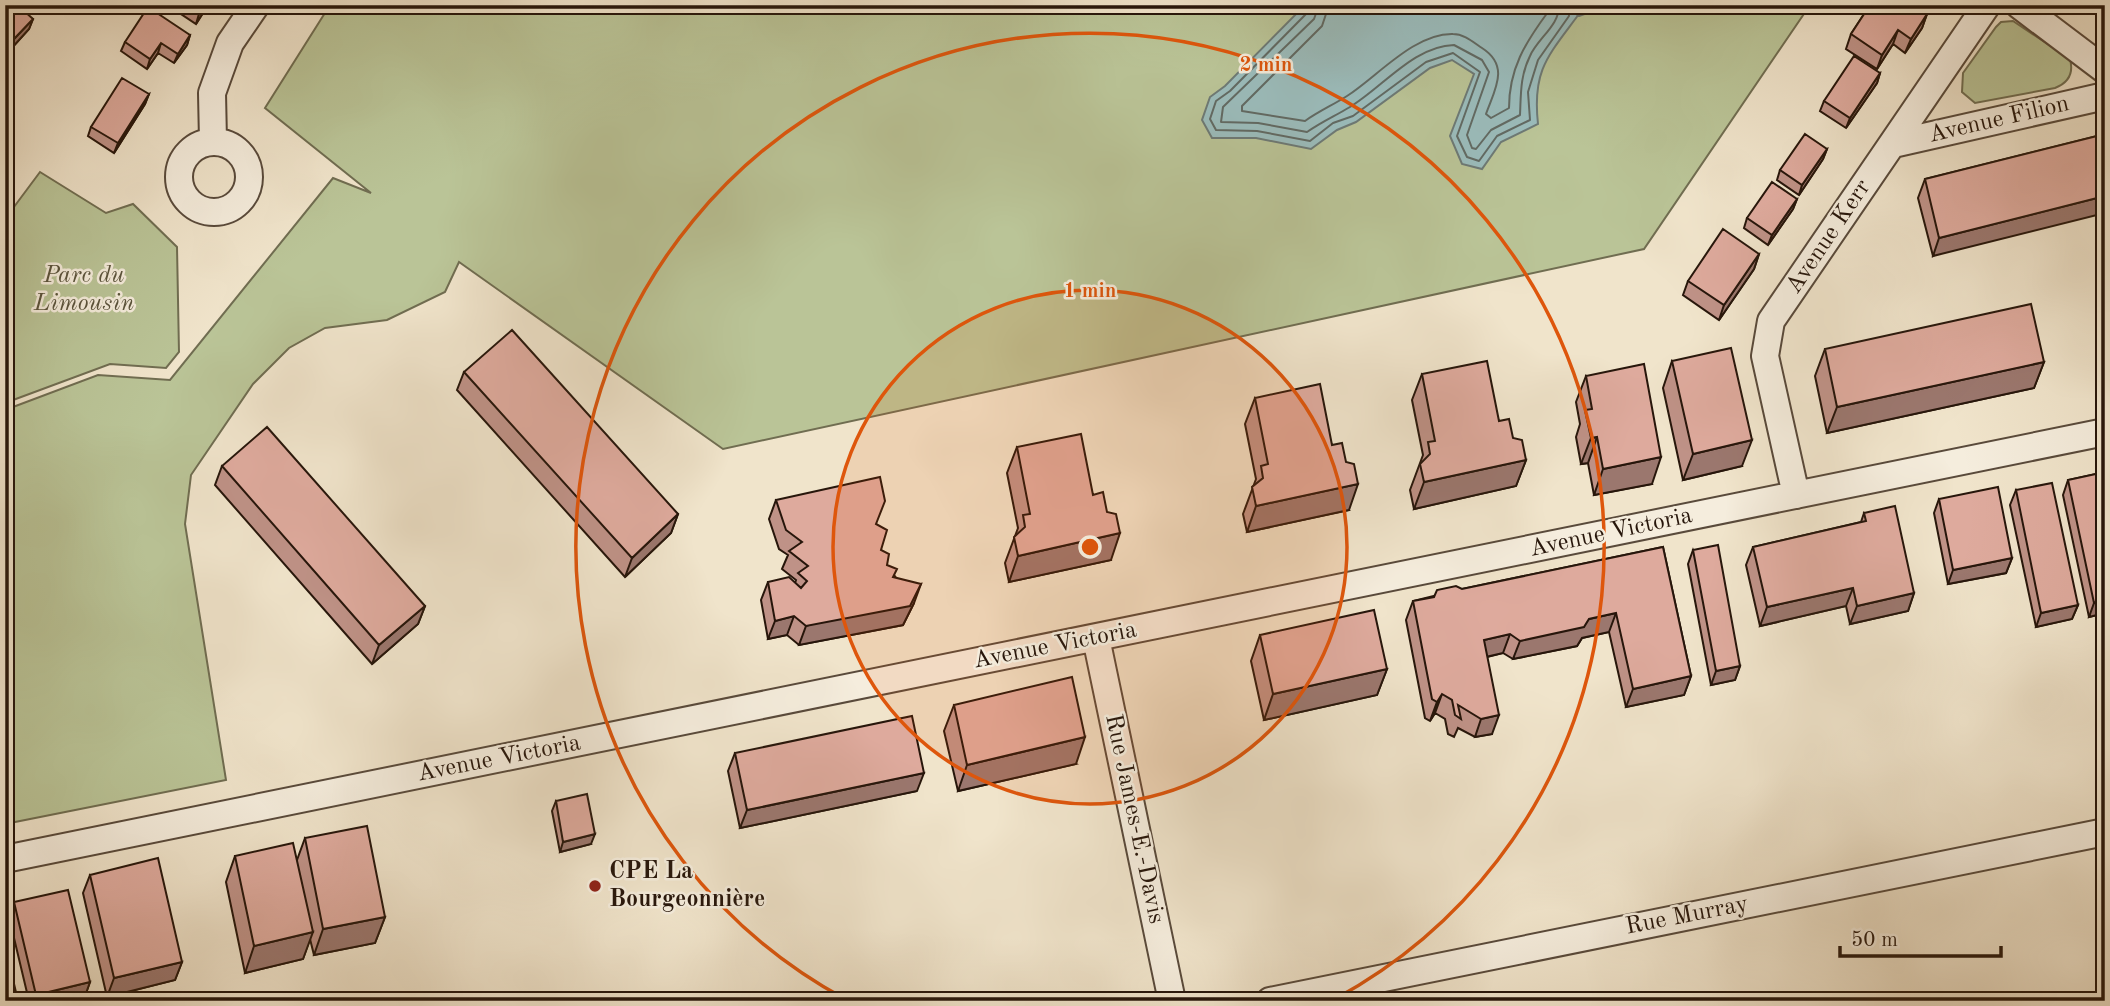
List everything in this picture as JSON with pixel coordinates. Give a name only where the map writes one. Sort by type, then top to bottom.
[{"type":"street","points":[[213,141],[212,93],[230,43],[256,5]]},
{"type":"street","name":"Avenue Kerr","points":[[1796,495],[1765,356],[1772,321],[1987,5]]},
{"type":"street","points":[[2019,5],[2105,69]]},
{"type":"street","name":"Avenue Filion","points":[[1893,144],[2105,96]]},
{"type":"street","name":"Avenue Victoria","points":[[5,859],[2105,432]]},
{"type":"street","name":"Rue James-E.-Davis","points":[[1096,638],[1172,1001]]},
{"type":"street","name":"Rue Murray","points":[[1270,1001],[2105,832]]},
{"type":"green space","points":[[330,5],[1810,5],[1644,249],[723,449],[459,262],[445,292],[387,320],[325,328],[289,348],[253,384],[191,475],[185,524],[226,780],[5,824],[5,410],[98,375],[170,380],[333,178],[371,193],[265,108]]},
{"type":"green space","points":[[2013,21],[2070,59],[2069,77],[2055,88],[1975,103],[1962,92],[1963,73],[1996,27],[2001,22]]},
{"type":"green space","name":"Parc du Limousin","points":[[40,172],[106,213],[133,204],[177,247],[179,352],[166,368],[110,364],[5,403],[5,219]]},
{"type":"water","points":[[1305,5],[1573,5],[1579,14],[1551,53],[1540,77],[1538,124],[1501,142],[1482,169],[1462,164],[1450,136],[1474,74],[1452,60],[1430,68],[1356,122],[1337,130],[1311,149],[1256,138],[1212,138],[1202,120],[1210,97],[1225,86]]},
{"type":"building","points":[[5,5],[23,5],[21,8],[33,19],[13,40],[5,33]]},
{"type":"building","points":[[186,5],[205,5],[199,14]]},
{"type":"building","points":[[1870,5],[1914,5],[1927,14],[1911,39],[1898,30],[1882,55],[1851,34]]},
{"type":"building","points":[[148,7],[190,35],[178,54],[161,43],[150,59],[125,42]]},
{"type":"building","points":[[1854,56],[1880,73],[1850,118],[1824,101]]},
{"type":"building","points":[[122,78],[149,94],[118,143],[91,127]]},
{"type":"building","points":[[1805,134],[1827,149],[1802,185],[1780,170]]},
{"type":"building","points":[[2105,134],[2105,196],[1939,238],[1925,179]]},
{"type":"building","points":[[1772,182],[1797,199],[1772,235],[1747,218]]},
{"type":"building","points":[[1723,229],[1759,254],[1724,305],[1688,281]]},
{"type":"building","points":[[2031,304],[2044,362],[1837,407],[1825,349]]},
{"type":"building","points":[[512,330],[678,514],[632,558],[464,372]]},
{"type":"building","points":[[1731,348],[1752,440],[1693,454],[1672,361]]},
{"type":"building","points":[[1487,361],[1499,421],[1509,419],[1513,438],[1522,440],[1526,460],[1424,482],[1420,464],[1430,454],[1428,442],[1435,441],[1422,374]]},
{"type":"building","points":[[1644,364],[1661,457],[1603,469],[1597,437],[1591,438],[1585,410],[1592,409],[1586,376]]},
{"type":"building","points":[[1320,384],[1332,445],[1342,443],[1346,462],[1354,464],[1358,484],[1256,506],[1252,487],[1263,478],[1261,466],[1268,464],[1255,398]]},
{"type":"building","points":[[267,427],[425,606],[379,645],[222,466]]},
{"type":"building","points":[[1081,434],[1093,495],[1103,492],[1107,512],[1116,514],[1120,533],[1018,556],[1014,537],[1025,527],[1023,515],[1030,514],[1017,447]]},
{"type":"building","points":[[2105,472],[2105,600],[2094,603],[2068,480]]},
{"type":"building","points":[[880,477],[885,501],[876,524],[887,530],[881,550],[889,554],[887,565],[897,569],[893,577],[921,584],[910,606],[806,626],[794,616],[775,621],[768,582],[789,577],[801,588],[807,581],[798,573],[808,566],[789,551],[802,542],[786,530],[776,500]]},
{"type":"building","points":[[2052,483],[2078,605],[2041,613],[2016,490]]},
{"type":"building","points":[[1998,487],[2012,558],[1953,570],[1939,499]]},
{"type":"building","points":[[1895,506],[1914,593],[1857,606],[1853,588],[1767,607],[1753,547],[1866,521],[1864,513]]},
{"type":"building","points":[[1718,545],[1740,666],[1716,671],[1693,550]]},
{"type":"building","points":[[1663,547],[1691,676],[1633,689],[1616,613],[1589,619],[1584,627],[1520,641],[1510,634],[1484,640],[1499,715],[1481,719],[1458,705],[1461,719],[1455,715],[1452,700],[1442,694],[1437,702],[1432,699],[1413,601],[1434,597],[1437,590],[1456,586],[1462,589]]},
{"type":"building","points":[[1374,610],[1387,669],[1273,694],[1260,635]]},
{"type":"building","points":[[1072,677],[1085,737],[967,765],[954,705]]},
{"type":"building","points":[[912,716],[924,773],[747,810],[735,753]]},
{"type":"building","points":[[587,794],[595,834],[563,842],[556,801]]},
{"type":"building","points":[[367,826],[385,917],[323,929],[305,838]]},
{"type":"building","points":[[293,843],[313,932],[254,946],[235,856]]},
{"type":"building","points":[[158,858],[182,962],[114,978],[90,875]]},
{"type":"building","points":[[68,890],[90,982],[36,995],[14,902]]},
{"type":"building","points":[[5,945],[18,1001],[5,1001]]},
{"type":"waterway","points":[[1579,14],[1604,5]]},
{"type":"place","name":"CPE La Bourgeonnière","points":[[595,886]]}]
